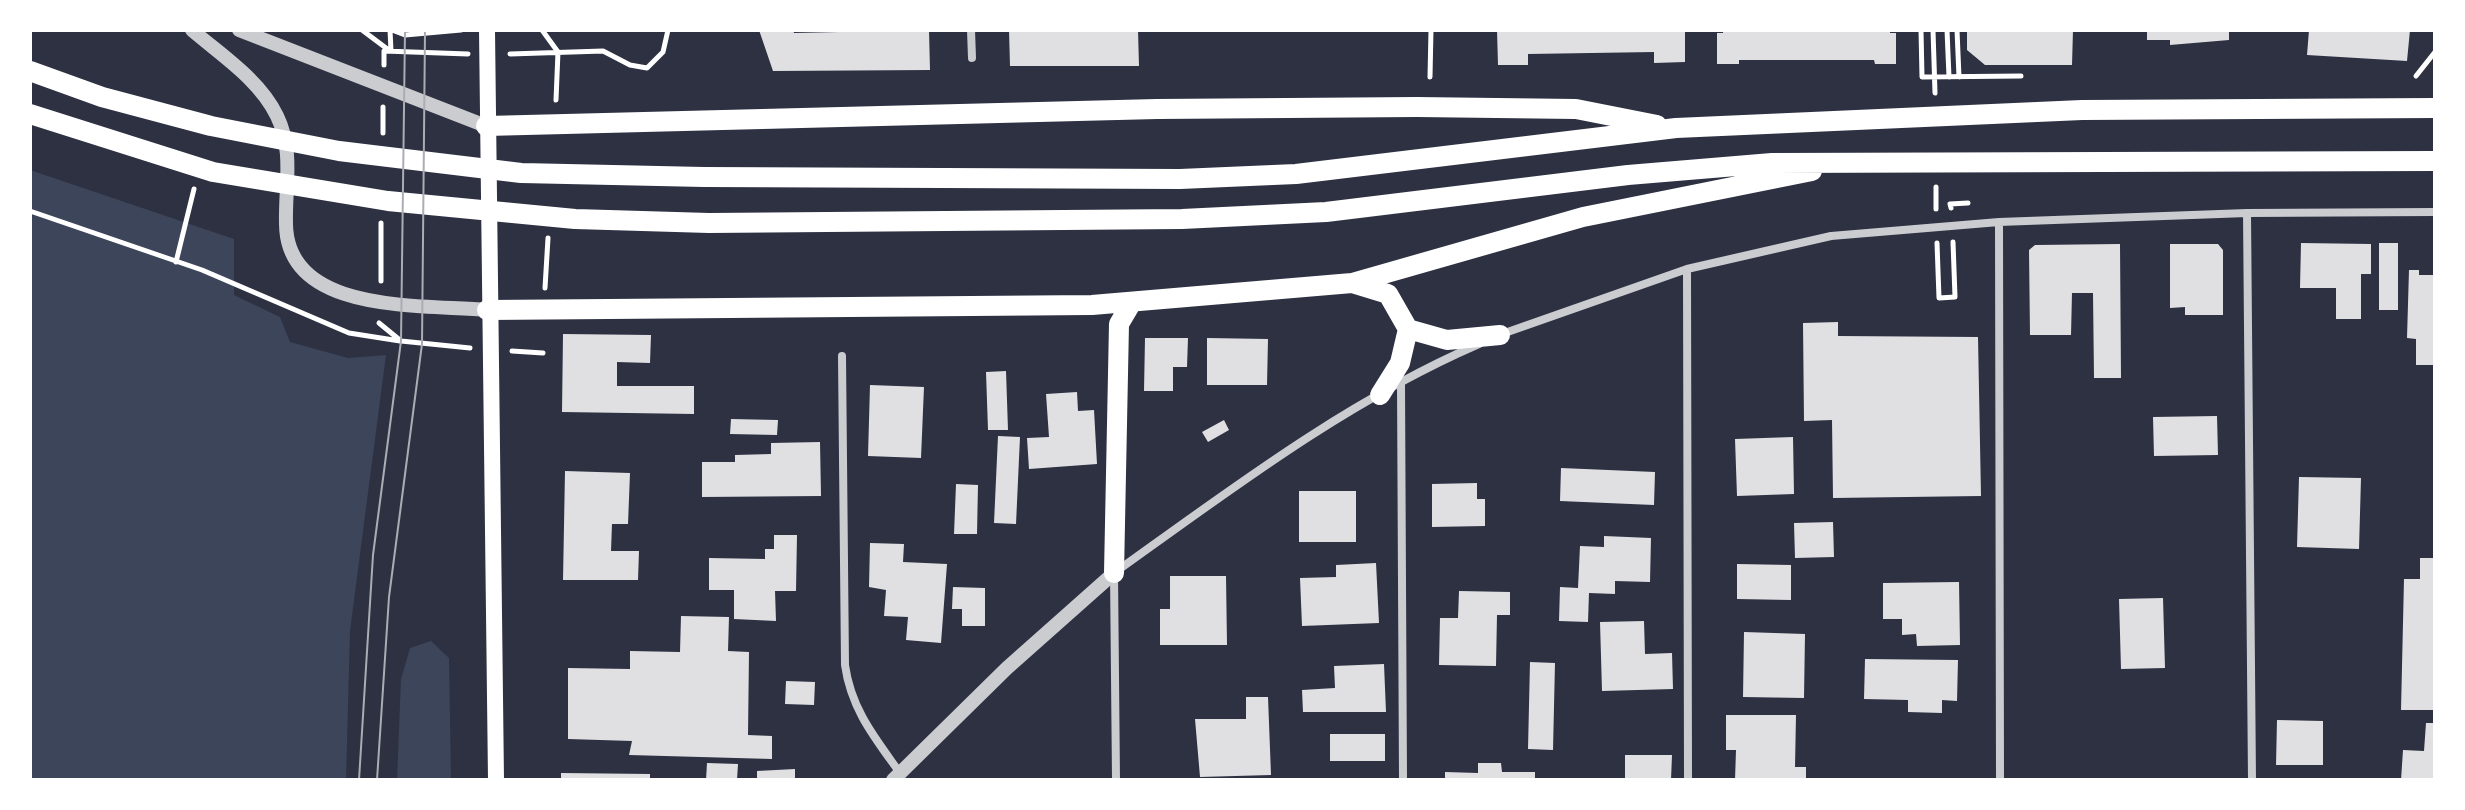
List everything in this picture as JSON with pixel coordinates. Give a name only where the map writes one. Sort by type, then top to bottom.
[{"type":"main road","points":[[487,30],[487,310],[496,780]]},
{"type":"main road","points":[[30,71],[102,97],[211,126],[339,151],[521,173],[704,177],[1180,179],[1281,174],[1676,128],[2082,110],[2435,108]]},
{"type":"main road","points":[[486,126],[1157,109],[1417,107],[1576,109],[1676,128]]},
{"type":"main road","points":[[30,114],[213,172],[469,210],[575,219],[709,223],[1151,219],[1326,212],[1694,168],[1839,164],[2435,161]]},
{"type":"main road","points":[[487,310],[1092,305],[1352,283],[1583,217],[1764,183],[1839,164]]},
{"type":"main road","points":[[1352,283],[1388,294],[1399,308],[1408,329],[1400,363],[1380,395]]},
{"type":"main road","points":[[1114,573],[1119,324],[1132,302]]},
{"type":"main road","points":[[1408,329],[1447,340],[1500,335]]},
{"type":"street","points":[[192,30],[257,86],[277,116],[288,156],[288,241],[299,266],[313,281],[334,292],[382,301],[487,310]]},
{"type":"street","points":[[239,30],[486,126]]},
{"type":"street","points":[[971,30],[972,58]]},
{"type":"street","points":[[842,356],[847,683],[862,721],[896,777],[1007,668],[1114,573],[1247,478],[1380,395],[1500,335],[1687,269],[1831,236],[1999,222],[2247,213],[2435,212]]},
{"type":"street","points":[[2247,213],[2252,780]]},
{"type":"street","points":[[1999,222],[2000,780]]},
{"type":"street","points":[[1687,269],[1688,780]]},
{"type":"street","points":[[1401,384],[1403,780]]},
{"type":"street","points":[[1114,573],[1116,780]]},
{"type":"path","points":[[362,30],[391,51],[391,30],[405,35],[461,30]]},
{"type":"path","points":[[546,53],[603,51],[630,65],[647,68],[663,52],[668,30]]},
{"type":"path","points":[[1430,77],[1431,30]]},
{"type":"path","points":[[1921,30],[1922,77],[2021,76]]},
{"type":"path","points":[[1933,30],[1934,73]]},
{"type":"path","points":[[1947,30],[1949,77]]},
{"type":"path","points":[[1957,30],[1959,77]]},
{"type":"path","points":[[545,31],[558,52]]},
{"type":"path","points":[[2416,76],[2435,52]]},
{"type":"path","points":[[382,148],[384,87]]},
{"type":"path","points":[[176,262],[195,187]]},
{"type":"path","points":[[381,209],[382,301],[379,324],[401,341]]},
{"type":"path","points":[[30,211],[176,262],[349,333],[401,341],[543,353]]},
{"type":"path","points":[[1937,248],[1939,298],[1955,297],[1953,246]]},
{"type":"shaded area","points":[[30,170],[234,239],[234,295],[280,317],[290,342],[348,358],[386,355],[350,631],[346,780],[30,780]]},
{"type":"shaded area","points":[[431,641],[449,658],[451,780],[397,780],[401,679],[410,648]]},
{"type":"building","points":[[759,30],[793,30],[794,33],[929,30],[930,70],[773,71]]},
{"type":"building","points":[[1009,30],[1138,30],[1139,66],[1010,66]]},
{"type":"building","points":[[1497,30],[1685,30],[1685,62],[1654,63],[1654,52],[1528,54],[1528,65],[1498,65]]},
{"type":"building","points":[[1723,30],[1890,30],[1890,33],[1896,33],[1896,64],[1875,64],[1874,60],[1739,60],[1739,64],[1717,64],[1717,33],[1723,33]]},
{"type":"building","points":[[1967,30],[2073,30],[2072,65],[1985,65],[1967,50]]},
{"type":"building","points":[[2147,30],[2229,30],[2229,40],[2170,45],[2170,40],[2147,40]]},
{"type":"building","points":[[2309,30],[2410,30],[2407,61],[2307,55]]},
{"type":"building","points":[[2301,243],[2371,244],[2371,274],[2361,274],[2361,319],[2336,319],[2336,288],[2300,288]]},
{"type":"building","points":[[2379,243],[2398,243],[2398,310],[2379,310]]},
{"type":"building","points":[[2120,244],[2121,378],[2094,378],[2093,293],[2072,293],[2071,335],[2030,335],[2029,250],[2035,245]]},
{"type":"building","points":[[2170,244],[2218,244],[2223,250],[2223,315],[2185,315],[2185,307],[2170,308]]},
{"type":"building","points":[[2409,270],[2419,270],[2419,275],[2435,275],[2435,365],[2416,365],[2416,339],[2407,338]]},
{"type":"building","points":[[1838,322],[1838,336],[1978,337],[1981,496],[1833,498],[1832,420],[1804,421],[1803,323]]},
{"type":"building","points":[[563,334],[651,335],[650,363],[617,362],[617,386],[694,386],[694,414],[562,412]]},
{"type":"building","points":[[1145,338],[1188,338],[1187,367],[1173,367],[1173,391],[1144,391]]},
{"type":"building","points":[[1207,338],[1268,339],[1267,385],[1207,385]]},
{"type":"building","points":[[1006,371],[1008,430],[988,430],[986,372]]},
{"type":"building","points":[[870,385],[924,387],[921,458],[868,456]]},
{"type":"building","points":[[1077,392],[1078,411],[1094,410],[1097,464],[1029,469],[1027,438],[1049,437],[1046,394]]},
{"type":"building","points":[[2217,416],[2218,455],[2154,456],[2153,417]]},
{"type":"building","points":[[731,419],[778,420],[777,435],[730,434]]},
{"type":"building","points":[[1224,420],[1229,430],[1208,442],[1202,432]]},
{"type":"building","points":[[998,436],[1020,437],[1016,524],[994,523]]},
{"type":"building","points":[[1793,437],[1794,494],[1737,496],[1735,439]]},
{"type":"building","points":[[820,442],[821,496],[702,497],[702,462],[735,462],[735,455],[771,454],[771,443]]},
{"type":"building","points":[[1561,468],[1655,472],[1654,505],[1560,501]]},
{"type":"building","points":[[565,471],[630,473],[628,524],[612,524],[611,551],[639,551],[638,580],[563,580]]},
{"type":"building","points":[[2299,477],[2361,478],[2359,549],[2297,547]]},
{"type":"building","points":[[1477,483],[1477,499],[1485,499],[1485,526],[1432,527],[1432,484]]},
{"type":"building","points":[[956,484],[978,485],[977,534],[954,534]]},
{"type":"building","points":[[1299,491],[1356,491],[1356,542],[1299,542]]},
{"type":"building","points":[[1833,522],[1834,557],[1795,558],[1794,523]]},
{"type":"building","points":[[774,535],[797,535],[796,591],[775,591],[776,621],[734,619],[734,590],[709,590],[709,558],[765,559],[765,549],[774,549]]},
{"type":"building","points":[[1604,536],[1651,538],[1650,582],[1615,581],[1615,594],[1589,593],[1588,622],[1559,621],[1560,587],[1578,588],[1580,546],[1604,547]]},
{"type":"building","points":[[870,543],[904,544],[903,562],[947,564],[941,643],[906,640],[908,617],[884,616],[886,590],[869,587]]},
{"type":"building","points":[[2420,558],[2435,558],[2435,710],[2401,710],[2404,579],[2420,579]]},
{"type":"building","points":[[1376,563],[1379,623],[1302,626],[1300,578],[1336,577],[1336,565]]},
{"type":"building","points":[[1737,564],[1791,565],[1791,600],[1737,599]]},
{"type":"building","points":[[1170,576],[1226,576],[1227,645],[1160,645],[1160,609],[1170,609]]},
{"type":"building","points":[[1959,582],[1960,645],[1917,646],[1916,634],[1902,635],[1902,619],[1883,619],[1883,583]]},
{"type":"building","points":[[953,587],[985,588],[985,626],[962,626],[962,609],[952,609]]},
{"type":"building","points":[[1459,591],[1510,592],[1510,615],[1497,615],[1496,666],[1439,665],[1440,618],[1458,618]]},
{"type":"building","points":[[2163,598],[2165,668],[2121,669],[2119,599]]},
{"type":"building","points":[[681,616],[729,617],[728,651],[749,652],[748,735],[772,736],[772,759],[629,755],[632,741],[568,739],[568,668],[630,669],[630,651],[680,652]]},
{"type":"building","points":[[1644,621],[1645,654],[1672,653],[1673,689],[1602,691],[1600,622]]},
{"type":"building","points":[[1744,632],[1805,634],[1804,698],[1743,697]]},
{"type":"building","points":[[1865,659],[1958,660],[1957,701],[1942,700],[1942,713],[1908,712],[1908,700],[1864,699]]},
{"type":"building","points":[[1530,662],[1555,663],[1553,750],[1528,749]]},
{"type":"building","points":[[1384,664],[1386,712],[1303,712],[1302,690],[1335,688],[1334,666]]},
{"type":"building","points":[[786,681],[815,682],[814,705],[785,704]]},
{"type":"building","points":[[1246,697],[1268,697],[1271,775],[1200,777],[1195,719],[1246,719]]},
{"type":"building","points":[[1726,715],[1796,715],[1795,767],[1806,767],[1806,780],[1735,780],[1736,750],[1726,750]]},
{"type":"building","points":[[2277,720],[2323,721],[2323,765],[2276,765]]},
{"type":"building","points":[[2426,723],[2435,723],[2435,780],[2401,780],[2403,750],[2424,751]]},
{"type":"building","points":[[1330,734],[1385,734],[1385,761],[1330,761]]},
{"type":"building","points":[[1625,755],[1672,755],[1671,780],[1625,780]]},
{"type":"building","points":[[707,763],[738,764],[737,780],[706,780]]},
{"type":"building","points":[[1478,763],[1501,763],[1502,772],[1535,772],[1535,780],[1445,780],[1445,772],[1478,773]]},
{"type":"building","points":[[795,769],[795,780],[757,780],[757,771]]},
{"type":"building","points":[[561,773],[650,774],[650,780],[561,780]]},
{"type":"tram line","points":[[359,780],[373,555],[401,341],[405,30]]},
{"type":"tram line","points":[[377,780],[389,597],[422,344],[425,30]]}]
